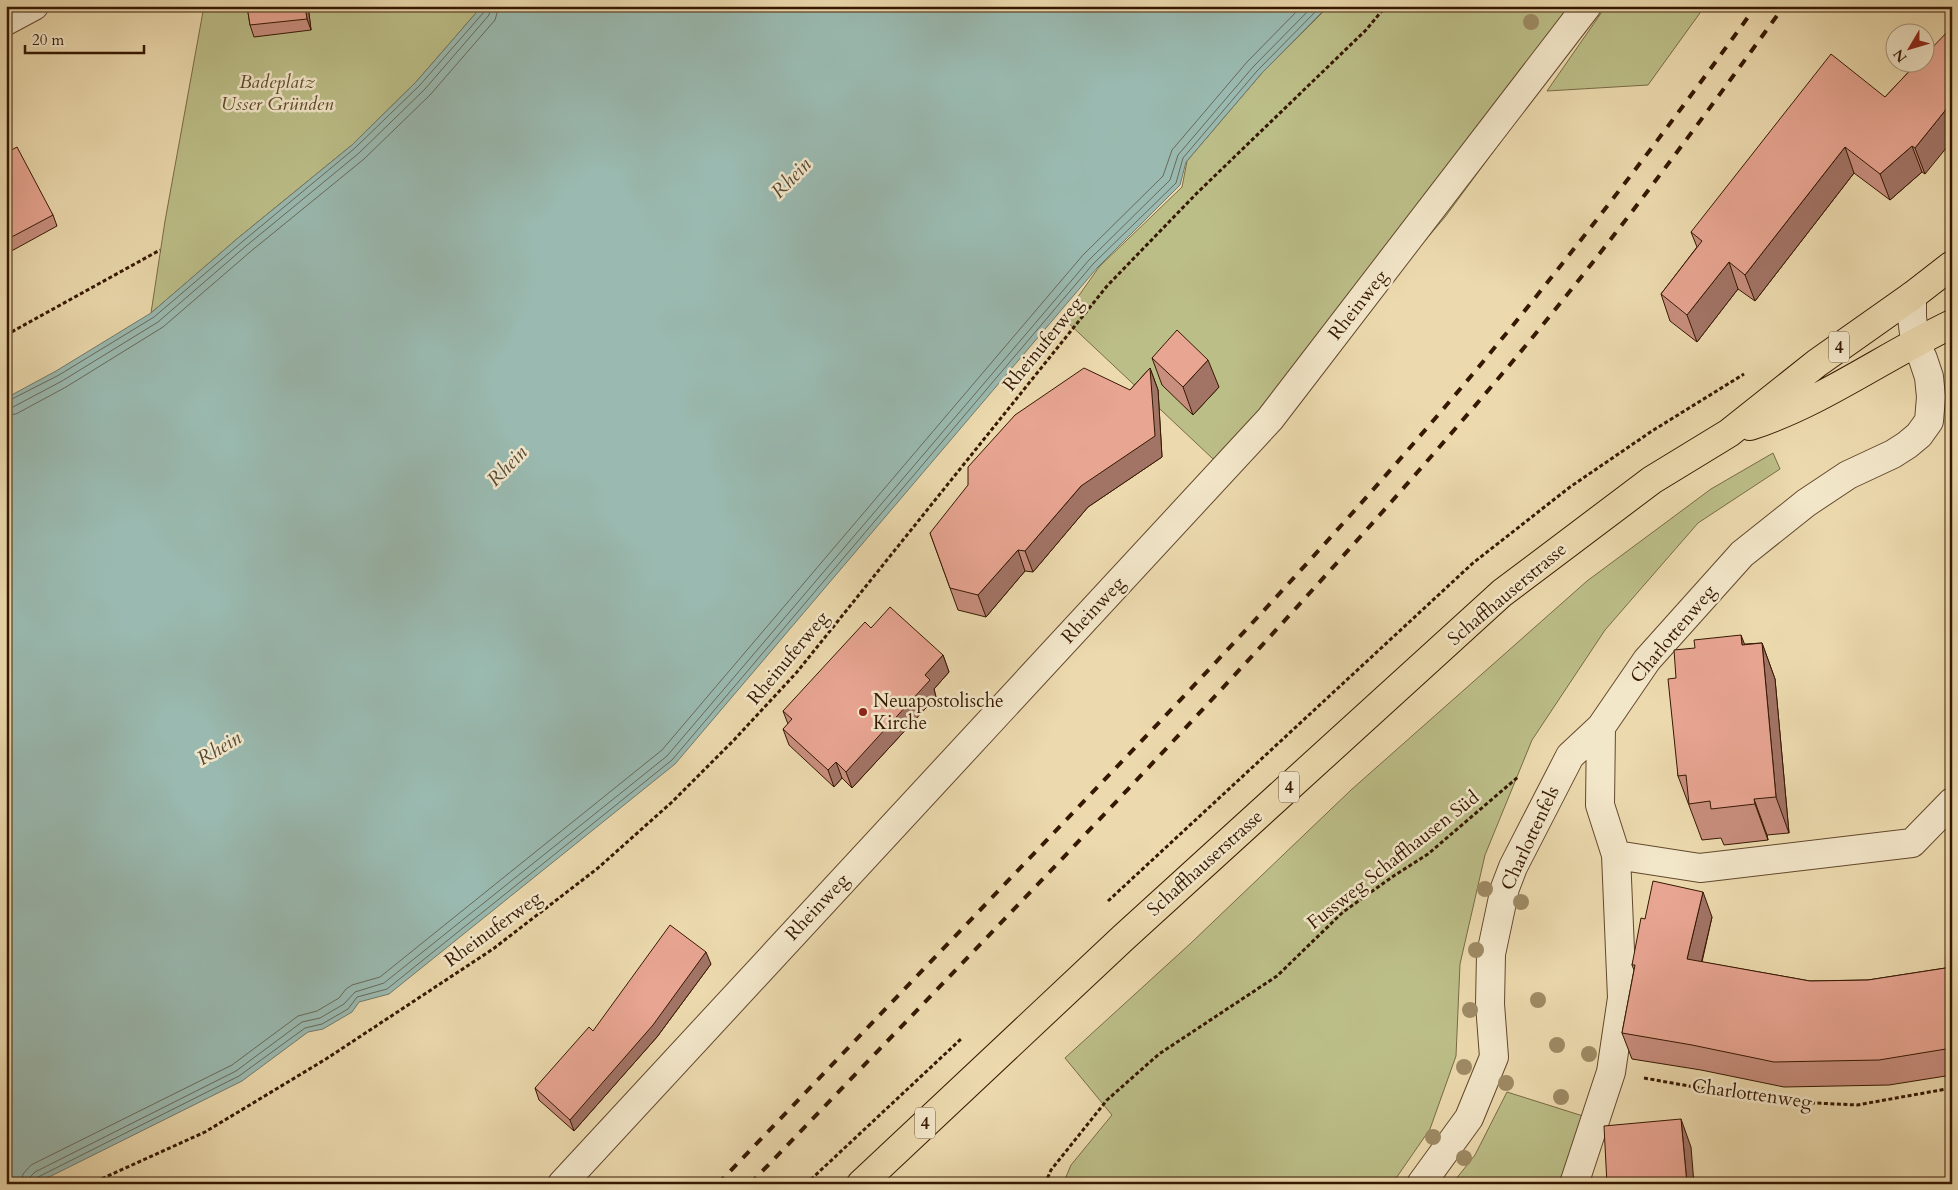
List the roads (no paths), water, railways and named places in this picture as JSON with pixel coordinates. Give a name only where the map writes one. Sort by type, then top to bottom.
[{"type":"main road","name":"Schaffhauserstrasse","points":[[861,1184],[1123,938],[1502,593],[1652,480],[1729,433],[1817,363],[1912,296],[1952,264]]},
{"type":"main road","name":"Schaffhauserstrasse","points":[[1729,433],[1778,416],[1828,393],[1915,342],[1952,324]]},
{"type":"street","points":[[6,21],[34,6]]},
{"type":"street","name":"Rheinweg","points":[[562,1184],[1270,419],[1587,6]]},
{"type":"street","name":"Charlottenweg","points":[[1601,727],[1648,660],[1742,554],[1806,502],[1848,476],[1907,446],[1919,435],[1929,421],[1931,397],[1929,377],[1915,342],[1912,296]]},
{"type":"street","points":[[1574,1184],[1611,1072],[1622,998],[1616,855],[1600,806],[1601,727]]},
{"type":"street","name":"Charlottenfels","points":[[1421,1184],[1469,1118],[1494,1057],[1490,1004],[1491,954],[1505,888],[1570,756],[1601,727]]},
{"type":"street","points":[[1616,855],[1700,868],[1912,843],[1952,802]]},
{"type":"water","name":"Rhein","points":[[482,6],[1328,6],[1261,74],[1186,162],[1180,185],[1097,268],[675,764],[389,994],[359,1002],[352,1012],[323,1029],[308,1032],[242,1081],[37,1183],[6,1184],[6,398],[56,371],[151,313],[238,238],[352,145],[416,82]]},
{"type":"railway","points":[[718,1184],[1287,586],[1383,478],[1477,369],[1549,280],[1688,99],[1756,6]]},
{"type":"railway","points":[[750,1184],[1126,791],[1402,490],[1530,341],[1605,247],[1784,6]]},
{"type":"place","name":"Neuapostolische Kirche","points":[[863,712]]},
{"type":"park label","name":"Badeplatz Usser Gründen","points":[[277,93]]}]
